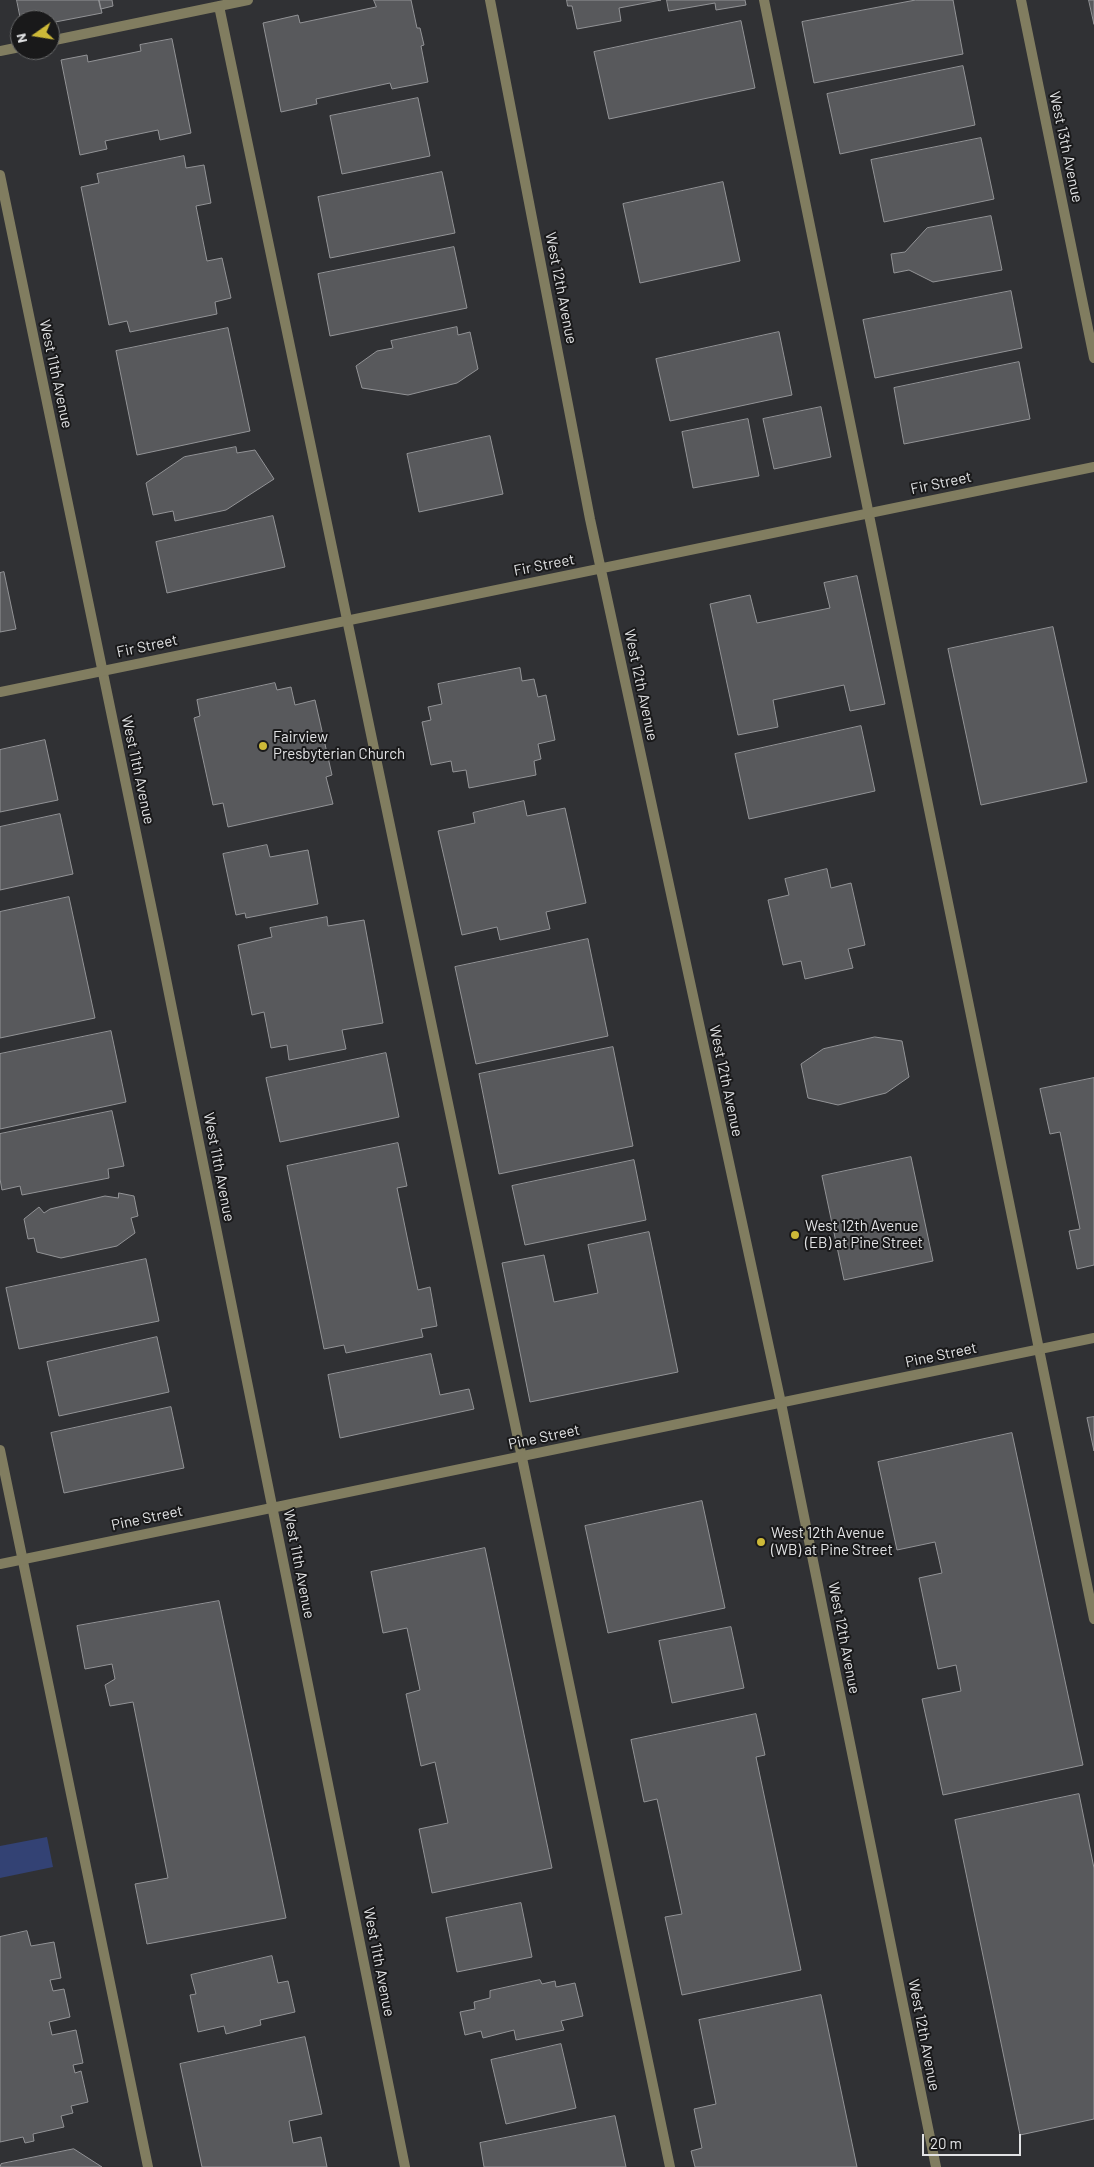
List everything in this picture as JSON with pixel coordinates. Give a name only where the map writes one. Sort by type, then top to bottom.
[{"type":"street","points":[[60,39],[248,0]]},
{"type":"street","name":"West 12th Avenue","points":[[490,0],[601,569],[781,1403],[936,2167]]},
{"type":"street","points":[[764,0],[1094,1619]]},
{"type":"street","name":"West 13th Avenue","points":[[1021,0],[1094,358]]},
{"type":"street","points":[[219,6],[670,2167]]},
{"type":"street","name":"West 11th Avenue","points":[[0,174],[161,954],[404,2167]]},
{"type":"street","name":"Fir Street","points":[[0,692],[1094,467]]},
{"type":"street","name":"Pine Street","points":[[0,1564],[1094,1338]]},
{"type":"street","points":[[0,1450],[148,2167]]},
{"type":"shaded area","points":[[47,1837],[53,1867],[0,1878],[0,1846]]},
{"type":"building","points":[[17,0],[99,0],[102,13],[60,21],[60,10],[19,10]]},
{"type":"building","points":[[99,0],[112,0],[113,6],[101,9]]},
{"type":"building","points":[[374,0],[411,0],[417,28],[420,28],[424,45],[421,46],[428,82],[392,89],[390,83],[316,99],[317,104],[281,112],[263,23],[298,15],[300,23],[376,7]]},
{"type":"building","points":[[567,0],[661,0],[619,8],[621,21],[577,29],[572,6],[568,6]]},
{"type":"building","points":[[667,0],[745,0],[746,5],[716,10],[715,3],[669,11]]},
{"type":"building","points":[[916,0],[953,0],[963,54],[814,83],[802,22]]},
{"type":"building","points":[[1089,0],[1094,0],[1094,24]]},
{"type":"building","points":[[741,21],[755,88],[609,119],[594,52]]},
{"type":"building","points":[[172,39],[191,133],[160,140],[158,130],[105,141],[107,149],[80,155],[61,60],[87,55],[88,62],[141,51],[140,45]]},
{"type":"building","points":[[963,66],[975,125],[840,154],[827,94]]},
{"type":"building","points":[[418,98],[430,156],[342,174],[330,116]]},
{"type":"building","points":[[981,138],[994,199],[884,222],[871,160]]},
{"type":"building","points":[[184,156],[186,168],[204,165],[211,203],[196,206],[207,261],[222,258],[231,298],[215,302],[217,314],[130,332],[127,321],[109,325],[81,187],[99,183],[97,174]]},
{"type":"building","points":[[442,172],[455,233],[330,258],[318,197]]},
{"type":"building","points":[[723,182],[740,261],[640,283],[623,204]]},
{"type":"building","points":[[991,216],[1002,270],[933,282],[909,270],[894,273],[891,254],[905,252],[927,228]]},
{"type":"building","points":[[454,247],[467,308],[330,336],[318,274]]},
{"type":"building","points":[[1011,291],[1022,348],[875,378],[863,320]]},
{"type":"building","points":[[457,327],[458,335],[470,332],[478,369],[457,383],[408,395],[362,388],[356,366],[377,351],[393,348],[391,341]]},
{"type":"building","points":[[228,328],[250,431],[137,455],[116,351]]},
{"type":"building","points":[[779,332],[792,395],[670,421],[656,359]]},
{"type":"building","points":[[1019,362],[1030,419],[904,444],[894,388]]},
{"type":"building","points":[[821,407],[831,457],[774,469],[763,419]]},
{"type":"building","points":[[748,419],[759,476],[693,488],[682,432]]},
{"type":"building","points":[[490,436],[503,494],[419,512],[407,454]]},
{"type":"building","points":[[236,447],[237,453],[255,450],[274,479],[226,510],[175,521],[173,511],[153,515],[146,483],[184,457]]},
{"type":"building","points":[[273,516],[285,567],[167,593],[156,542]]},
{"type":"building","points":[[4,572],[16,629],[0,632],[0,573]]},
{"type":"building","points":[[857,576],[885,704],[850,711],[844,685],[773,700],[778,727],[738,735],[710,604],[750,595],[757,623],[830,608],[824,583]]},
{"type":"building","points":[[1053,627],[1087,782],[981,805],[948,649]]},
{"type":"building","points":[[520,668],[522,681],[534,679],[538,697],[546,695],[555,740],[538,744],[541,759],[534,761],[536,775],[469,788],[466,770],[453,772],[451,761],[431,765],[422,722],[431,720],[428,707],[442,704],[438,684]]},
{"type":"building","name":"Fairview Presbyterian Church","points":[[275,683],[277,690],[291,687],[295,705],[315,700],[332,775],[326,777],[333,804],[228,827],[223,803],[213,805],[194,718],[200,716],[197,700]]},
{"type":"building","points":[[861,726],[875,791],[749,819],[735,754]]},
{"type":"building","points":[[45,740],[58,800],[0,812],[0,750]]},
{"type":"building","points":[[524,801],[527,816],[565,808],[586,903],[546,912],[550,929],[500,940],[497,927],[462,935],[438,831],[475,823],[473,813]]},
{"type":"building","points":[[60,814],[73,874],[0,890],[0,827]]},
{"type":"building","points":[[267,845],[270,857],[308,850],[318,904],[246,918],[245,913],[236,915],[223,854]]},
{"type":"building","points":[[827,869],[831,888],[851,883],[865,945],[848,949],[853,968],[805,979],[801,961],[783,965],[768,900],[789,895],[785,879]]},
{"type":"building","points":[[69,897],[95,1018],[0,1038],[0,912]]},
{"type":"building","points":[[327,917],[328,926],[364,920],[383,1023],[342,1030],[346,1049],[289,1060],[287,1045],[271,1048],[264,1012],[252,1015],[238,945],[272,937],[270,928]]},
{"type":"building","points":[[588,939],[608,1036],[476,1064],[455,967]]},
{"type":"building","points":[[111,1031],[126,1102],[0,1129],[0,1054]]},
{"type":"building","points":[[875,1037],[902,1041],[909,1077],[886,1093],[838,1105],[808,1098],[801,1064],[823,1049]]},
{"type":"building","points":[[613,1047],[633,1146],[499,1174],[479,1074]]},
{"type":"building","points":[[386,1053],[399,1117],[280,1142],[266,1078]]},
{"type":"building","points":[[1094,1078],[1094,1265],[1077,1269],[1069,1231],[1080,1229],[1060,1132],[1050,1134],[1040,1089]]},
{"type":"building","points":[[112,1111],[124,1166],[108,1169],[109,1178],[22,1195],[20,1186],[2,1190],[0,1179],[0,1134]]},
{"type":"building","points":[[398,1143],[407,1186],[397,1188],[418,1290],[430,1287],[437,1326],[421,1329],[423,1337],[346,1353],[344,1345],[324,1349],[287,1166]]},
{"type":"building","points":[[911,1157],[933,1261],[844,1280],[822,1176]]},
{"type":"building","points":[[634,1160],[646,1220],[525,1245],[512,1186]]},
{"type":"building","points":[[119,1193],[134,1196],[138,1216],[131,1218],[135,1233],[117,1246],[61,1258],[37,1252],[34,1238],[28,1239],[24,1219],[39,1207],[44,1213],[50,1209],[105,1196],[118,1198]]},
{"type":"building","points":[[649,1232],[678,1372],[530,1402],[502,1263],[544,1255],[554,1302],[598,1293],[588,1245]]},
{"type":"building","points":[[146,1259],[159,1321],[19,1349],[6,1288]]},
{"type":"building","points":[[157,1337],[169,1392],[59,1416],[47,1362]]},
{"type":"building","points":[[431,1354],[440,1395],[469,1389],[474,1409],[340,1438],[328,1375]]},
{"type":"building","points":[[171,1407],[184,1468],[64,1493],[51,1433]]},
{"type":"building","points":[[1094,1417],[1094,1451],[1087,1418]]},
{"type":"building","points":[[1012,1433],[1083,1765],[943,1795],[922,1699],[961,1691],[956,1665],[938,1669],[919,1578],[942,1573],[935,1542],[897,1550],[878,1462]]},
{"type":"building","points":[[702,1501],[725,1608],[608,1633],[585,1526]]},
{"type":"building","points":[[485,1548],[552,1868],[432,1893],[419,1829],[448,1823],[435,1762],[421,1766],[406,1694],[420,1690],[407,1628],[383,1633],[371,1572]]},
{"type":"building","points":[[219,1601],[286,1918],[147,1944],[135,1884],[168,1878],[133,1702],[110,1706],[105,1685],[115,1679],[112,1664],[85,1669],[77,1626]]},
{"type":"building","points":[[731,1627],[744,1688],[672,1703],[659,1641]]},
{"type":"building","points":[[756,1714],[765,1755],[756,1757],[801,1970],[682,1995],[665,1917],[682,1914],[657,1799],[644,1802],[631,1740]]},
{"type":"building","points":[[1079,1794],[1094,1868],[1094,2119],[1020,2135],[955,1820]]},
{"type":"building","points":[[521,1903],[532,1957],[457,1972],[446,1918]]},
{"type":"building","points":[[27,1931],[31,1946],[54,1942],[61,1978],[50,1980],[53,1991],[64,1989],[70,2017],[49,2022],[52,2035],[76,2030],[83,2063],[73,2065],[75,2073],[81,2071],[88,2102],[71,2106],[73,2113],[61,2116],[64,2127],[33,2134],[34,2141],[25,2143],[23,2137],[0,2142],[0,1937]]},
{"type":"building","points":[[272,1956],[278,1983],[288,1981],[295,2012],[260,2020],[261,2025],[226,2034],[224,2026],[198,2032],[190,1995],[196,1994],[191,1975]]},
{"type":"building","points":[[540,1980],[542,1984],[555,1981],[556,1987],[575,1983],[583,2016],[561,2021],[564,2030],[516,2040],[514,2030],[483,2038],[481,2031],[465,2035],[460,2012],[475,2009],[474,2002],[490,1998],[490,1991]]},
{"type":"building","points":[[821,1995],[857,2167],[695,2167],[691,2151],[702,2148],[694,2109],[716,2104],[699,2020]]},
{"type":"building","points":[[305,2037],[322,2114],[289,2121],[293,2143],[321,2137],[327,2167],[202,2167],[180,2064]]},
{"type":"building","points":[[561,2044],[576,2108],[506,2124],[491,2060]]},
{"type":"building","points":[[615,2116],[626,2167],[484,2167],[480,2143]]},
{"type":"building","points":[[74,2149],[102,2167],[0,2167],[1,2164]]},
{"type":"place","name":"Fairview Presbyterian Church","points":[[263,746]]},
{"type":"place","name":"West 12th Avenue (EB) at Pine Street","points":[[795,1235]]},
{"type":"place","name":"West 12th Avenue (WB) at Pine Street","points":[[761,1542]]}]
